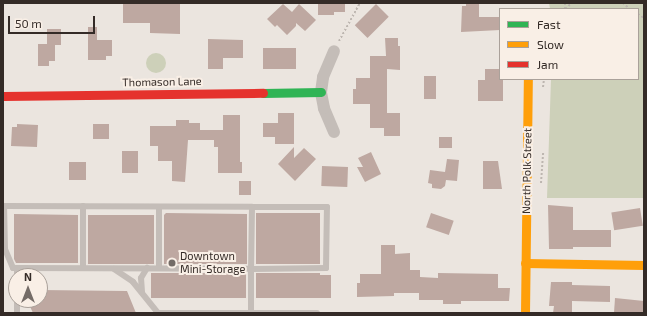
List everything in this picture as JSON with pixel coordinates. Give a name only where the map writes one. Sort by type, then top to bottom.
[{"type":"street","points":[[334,51],[323,77],[321,92],[324,108],[334,132]]},
{"type":"street","name":"North Polk Street","points":[[525,313],[528,80]]},
{"type":"street","name":"Thomason Lane","points":[[3,96],[321,92]]},
{"type":"street","points":[[525,263],[644,265]]},
{"type":"lane","points":[[13,268],[5,249],[4,206],[326,207],[326,268],[48,268]]},
{"type":"lane","points":[[83,206],[83,268]]},
{"type":"lane","points":[[159,207],[159,268]]},
{"type":"lane","points":[[252,207],[252,312]]},
{"type":"lane","points":[[112,268],[130,279],[157,312],[317,313]]},
{"type":"lane","points":[[142,293],[141,278],[147,268]]},
{"type":"path","points":[[334,51],[360,3]]},
{"type":"green space","points":[[549,3],[644,3],[644,198],[547,198],[551,80],[639,80],[639,8],[550,8]]},
{"type":"green space","points":[[156,53],[163,56],[166,63],[163,70],[156,73],[149,70],[146,63],[149,56]]},
{"type":"building","points":[[123,3],[180,3],[180,34],[150,33],[150,23],[123,23]]},
{"type":"building","points":[[318,3],[345,3],[345,12],[334,12],[334,15],[318,15]]},
{"type":"building","points":[[466,3],[479,3],[479,17],[499,17],[499,30],[461,32],[462,6],[466,6]]},
{"type":"building","points":[[283,4],[292,12],[299,4],[316,20],[305,31],[296,23],[296,26],[287,35],[277,25],[275,27],[267,19]]},
{"type":"building","points":[[376,4],[389,17],[368,38],[355,25]]},
{"type":"building","points":[[88,27],[97,27],[97,40],[112,40],[112,56],[106,56],[106,60],[88,60]]},
{"type":"building","points":[[47,29],[61,29],[61,45],[55,45],[55,61],[49,61],[49,66],[38,66],[38,44],[47,44]]},
{"type":"building","points":[[385,38],[398,38],[398,46],[400,46],[400,70],[387,69],[387,113],[400,113],[400,136],[384,136],[384,128],[370,128],[370,104],[353,104],[353,89],[356,89],[356,78],[370,78],[370,56],[386,56]]},
{"type":"building","points":[[208,39],[243,40],[243,58],[223,58],[223,69],[208,69]]},
{"type":"building","points":[[263,48],[296,48],[296,69],[263,69]]},
{"type":"building","points":[[485,69],[499,69],[499,80],[503,80],[503,101],[478,101],[478,80],[485,80]]},
{"type":"building","points":[[424,76],[436,76],[436,99],[424,99]]},
{"type":"building","points":[[278,113],[294,113],[294,144],[275,144],[275,137],[263,137],[263,123],[278,123]]},
{"type":"building","points":[[223,115],[240,115],[240,162],[242,162],[242,173],[218,173],[218,147],[214,147],[214,140],[188,140],[185,182],[172,181],[172,161],[158,161],[158,146],[150,146],[150,126],[176,126],[176,120],[189,120],[189,123],[200,123],[200,130],[223,130]]},
{"type":"building","points":[[17,124],[38,125],[37,147],[11,146],[12,127],[17,127]]},
{"type":"building","points":[[93,124],[109,124],[109,139],[93,139]]},
{"type":"building","points":[[439,137],[452,137],[452,148],[439,148]]},
{"type":"building","points":[[294,147],[294,158],[304,148],[316,159],[295,181],[278,164]]},
{"type":"building","points":[[122,151],[138,151],[138,173],[122,173]]},
{"type":"building","points":[[371,152],[381,174],[365,182],[357,167],[363,167],[358,158]]},
{"type":"building","points":[[447,159],[459,160],[457,181],[446,180],[445,186],[441,189],[432,188],[432,184],[428,183],[430,170],[445,172]]},
{"type":"building","points":[[483,161],[498,161],[502,189],[483,189]]},
{"type":"building","points":[[69,162],[86,162],[86,180],[69,180]]},
{"type":"building","points":[[322,166],[348,167],[347,187],[321,186]]},
{"type":"building","points":[[239,181],[251,181],[251,195],[239,195]]},
{"type":"building","points":[[548,205],[573,207],[573,230],[611,230],[611,247],[573,247],[573,249],[549,249]]},
{"type":"building","points":[[640,208],[643,226],[614,230],[611,213]]},
{"type":"building","points":[[166,213],[247,214],[247,264],[164,264],[164,215]]},
{"type":"building","points":[[256,213],[320,213],[320,264],[256,264]]},
{"type":"building","points":[[431,213],[454,221],[449,235],[426,227]]},
{"type":"building","points":[[14,214],[78,215],[78,263],[16,263],[14,259]]},
{"type":"building","points":[[88,215],[154,215],[154,264],[88,264]]},
{"type":"building","points":[[381,245],[395,245],[395,254],[410,253],[410,270],[420,270],[420,277],[438,278],[438,273],[498,274],[498,288],[510,288],[509,301],[461,301],[461,304],[443,304],[443,300],[419,300],[419,293],[394,293],[394,296],[357,297],[357,283],[360,283],[360,274],[381,274]]},
{"type":"building","points":[[151,273],[246,273],[246,298],[151,298]]},
{"type":"building","points":[[256,273],[320,273],[320,275],[331,275],[331,298],[256,298]]},
{"type":"building","points":[[551,282],[572,282],[572,285],[610,286],[610,302],[572,301],[572,313],[553,313],[554,306],[549,306]]},
{"type":"building","points":[[48,290],[127,291],[136,313],[33,313],[31,308],[48,308]]},
{"type":"building","points":[[615,298],[644,301],[644,313],[614,313]]},
{"type":"traffic: fast","points":[[263,93],[321,92]]},
{"type":"traffic: slow","points":[[525,313],[528,80]]},
{"type":"traffic: slow","points":[[525,263],[644,265]]},
{"type":"traffic: jam","points":[[3,96],[263,93]]},
{"type":"place","name":"Downtown Mini-Storage","points":[[172,263]]}]
